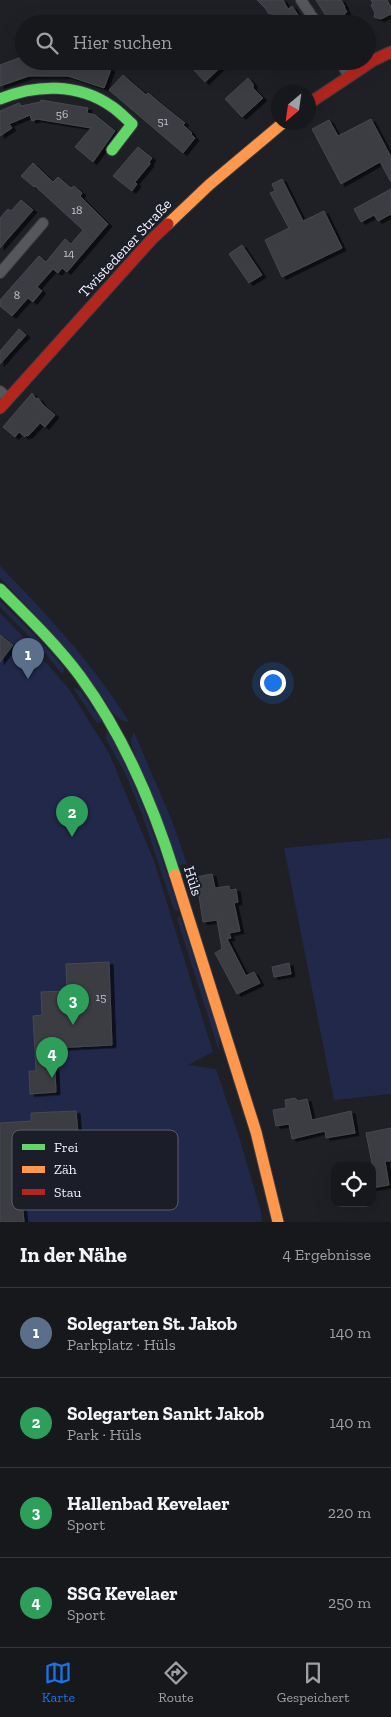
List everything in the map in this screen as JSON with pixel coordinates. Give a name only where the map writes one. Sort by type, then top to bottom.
[{"type":"street","points":[[301,0],[311,15]]},
{"type":"street","points":[[376,59],[391,52]]},
{"type":"street","points":[[345,70],[349,77]]},
{"type":"street","points":[[316,99],[359,70]]},
{"type":"street","points":[[0,99],[14,92],[48,87],[73,89],[110,105],[132,124],[112,150]]},
{"type":"street","name":"Twistedener Straße","points":[[0,408],[4,394],[152,238],[209,185],[274,130]]},
{"type":"street","points":[[0,273],[43,223]]},
{"type":"street","name":"Hüls","points":[[0,589],[43,631],[80,676],[106,715],[136,769],[161,831],[256,1132],[278,1222]]},
{"type":"shaded area","points":[[0,566],[52,621],[85,660],[129,722],[115,715],[89,678],[65,649],[0,578]]},
{"type":"shaded area","points":[[0,601],[64,668],[63,675],[39,646],[0,607]]},
{"type":"shaded area","points":[[0,613],[69,689],[109,753],[154,861],[213,1052],[188,1065],[216,1069],[240,1140],[261,1212],[262,1222],[0,1222]]},
{"type":"shaded area","points":[[73,688],[80,690],[102,722],[97,723]]},
{"type":"shaded area","points":[[108,732],[139,797],[179,911],[174,910],[142,814],[126,775],[105,737]]},
{"type":"shaded area","points":[[134,732],[172,821],[187,864],[178,865],[132,747],[131,740]]},
{"type":"shaded area","points":[[391,838],[391,1094],[334,1100],[284,848]]},
{"type":"shaded area","points":[[180,915],[219,1035],[219,1051],[177,919]]},
{"type":"building","points":[[257,0],[283,0],[288,9],[292,6],[298,15],[272,15],[271,13],[269,14]]},
{"type":"building","points":[[316,0],[341,0],[347,12],[345,15],[325,15]]},
{"type":"building","points":[[371,0],[387,0],[391,7],[391,14],[381,19],[376,18],[371,5],[373,4]]},
{"type":"building","points":[[15,59],[15,70],[111,70],[104,88],[68,76],[29,76],[0,86],[0,65]]},
{"type":"building","points":[[194,70],[218,70],[205,82]]},
{"type":"building","points":[[123,75],[146,95],[148,93],[185,123],[183,125],[195,138],[183,153],[109,90]]},
{"type":"building","points":[[248,78],[253,84],[253,88],[263,98],[242,117],[225,99]]},
{"type":"building","points":[[41,100],[88,108],[87,113],[95,115],[115,131],[93,162],[75,147],[91,128],[37,119],[32,121],[30,115],[9,124],[12,128],[0,136],[0,111],[19,103],[21,106],[40,102]]},
{"type":"building","points":[[371,119],[391,157],[391,182],[380,162],[341,184],[313,130],[316,130],[316,127],[329,120],[338,136]]},
{"type":"building","points":[[138,147],[152,158],[149,162],[150,164],[135,182],[137,184],[132,191],[113,176]]},
{"type":"building","points":[[33,163],[53,182],[58,177],[71,188],[74,186],[82,193],[80,196],[108,224],[67,272],[62,268],[58,273],[53,269],[37,287],[42,291],[33,302],[28,298],[12,316],[0,306],[0,300],[39,256],[46,262],[65,239],[71,244],[83,230],[35,186],[21,176]]},
{"type":"building","points":[[282,179],[303,221],[324,211],[342,248],[282,277],[265,240],[289,228],[270,193],[275,191],[272,184]]},
{"type":"building","points":[[391,189],[391,214],[378,221],[374,215],[361,222],[354,209]]},
{"type":"building","points":[[21,200],[33,210],[0,248],[0,218],[8,209],[11,211]]},
{"type":"building","points":[[242,245],[262,275],[249,283],[229,254]]},
{"type":"building","points":[[19,329],[26,335],[0,364],[0,351]]},
{"type":"building","points":[[32,393],[36,399],[38,398],[55,415],[45,427],[40,423],[28,436],[26,435],[25,437],[19,432],[15,437],[3,427]]},
{"type":"building","points":[[0,635],[13,645],[0,662]]},
{"type":"building","points":[[212,874],[215,888],[229,886],[230,890],[236,889],[238,902],[234,903],[240,931],[229,933],[231,938],[227,939],[246,976],[254,972],[260,983],[237,994],[215,953],[222,949],[217,920],[203,922],[196,877]]},
{"type":"building","points":[[109,962],[112,1045],[54,1048],[56,1092],[30,1094],[29,1071],[36,1071],[33,1016],[42,1015],[41,992],[67,991],[66,964]]},
{"type":"building","points":[[289,963],[291,974],[274,977],[272,967]]},
{"type":"building","points":[[295,1098],[298,1101],[307,1099],[312,1120],[351,1111],[355,1133],[326,1138],[325,1131],[292,1139],[289,1124],[276,1126],[273,1110],[286,1108],[285,1100]]},
{"type":"building","points":[[76,1111],[78,1130],[12,1130],[12,1210],[23,1210],[24,1222],[0,1222],[0,1123],[31,1121],[31,1113]]},
{"type":"building","points":[[391,1128],[391,1161],[385,1161],[389,1185],[376,1187],[376,1162],[372,1162],[366,1133]]},
{"type":"traffic: fast","points":[[0,99],[28,91],[57,88],[85,93],[98,98],[114,108],[132,124],[112,150]]},
{"type":"traffic: fast","points":[[0,589],[71,664],[96,699],[136,771],[157,822],[175,875]]},
{"type":"traffic: slow","points":[[168,224],[209,185],[274,130]]},
{"type":"traffic: slow","points":[[175,875],[256,1132],[278,1222]]},
{"type":"traffic: jam","points":[[376,59],[391,52]]},
{"type":"traffic: jam","points":[[316,99],[359,70]]},
{"type":"traffic: jam","points":[[0,408],[152,239],[168,224]]},
{"type":"place","name":"Solegarten St. Jakob","points":[[28,679]]},
{"type":"place","name":"Solegarten Sankt Jakob","points":[[72,837]]},
{"type":"place","name":"Hallenbad Kevelaer","points":[[73,1025]]},
{"type":"place","name":"SSG Kevelaer","points":[[52,1078]]}]
